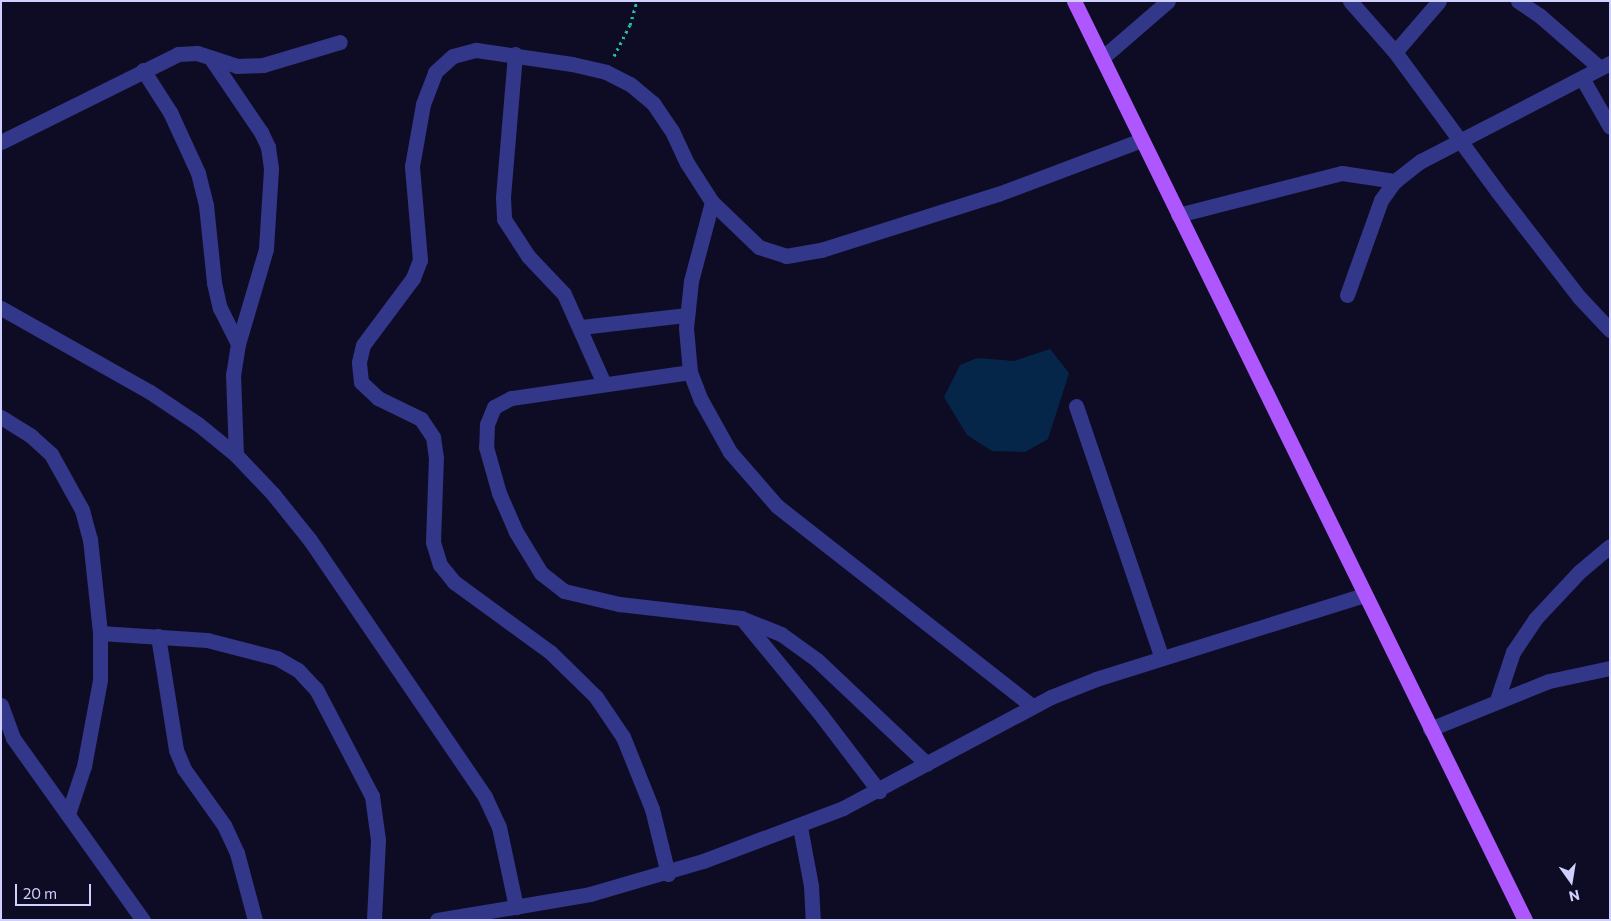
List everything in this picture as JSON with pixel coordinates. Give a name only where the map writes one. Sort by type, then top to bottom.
[{"type":"main road","points":[[1074,1],[1525,920]]},
{"type":"street","points":[[1102,58],[1168,1]]},
{"type":"street","points":[[1350,1],[1395,52],[1579,297],[1610,330]]},
{"type":"street","points":[[1395,52],[1439,1]]},
{"type":"street","points":[[1347,294],[1381,200],[1395,181],[1421,162],[1605,66],[1518,1]]},
{"type":"street","points":[[1,142],[40,125],[143,70],[178,54],[196,53],[212,60],[237,66],[263,65],[340,42]]},
{"type":"street","points":[[668,874],[652,809],[623,737],[596,697],[550,652],[454,582],[440,565],[433,542],[436,458],[433,436],[421,419],[378,398],[361,382],[359,362],[363,345],[413,278],[420,260],[412,166],[423,104],[435,72],[453,56],[476,50],[515,54],[606,72],[630,84],[653,102],[672,131],[687,163],[712,202],[759,247],[786,256],[821,250],[998,194],[1142,140]]},
{"type":"street","points":[[515,54],[502,198],[504,220],[528,256],[564,294],[581,328],[604,384]]},
{"type":"street","points":[[212,60],[261,132],[268,148],[272,169],[266,249],[238,344],[233,374],[236,455]]},
{"type":"street","points":[[143,70],[170,112],[198,173],[206,205],[214,283],[220,308],[238,344]]},
{"type":"street","points":[[1582,78],[1610,127]]},
{"type":"street","points":[[1178,215],[1342,173],[1395,181]]},
{"type":"street","points":[[712,202],[691,281],[687,315],[690,372],[701,400],[730,452],[777,506],[1032,706]]},
{"type":"street","points":[[1,308],[150,392],[198,424],[236,455],[310,540],[485,797],[498,827],[516,907]]},
{"type":"street","points":[[581,328],[687,315]]},
{"type":"street","points":[[690,372],[511,398],[494,407],[487,424],[486,447],[499,493],[516,532],[541,573],[564,592],[619,604],[741,618],[781,634],[817,660],[927,764]]},
{"type":"street","points":[[1076,406],[1162,658]]},
{"type":"street","points":[[1,418],[31,436],[51,454],[82,510],[96,576],[100,633],[100,680],[84,766],[68,814]]},
{"type":"street","points":[[1497,700],[1513,652],[1534,619],[1584,567],[1610,546]]},
{"type":"street","points":[[437,920],[482,916],[516,907],[590,894],[668,874],[800,827],[879,791],[1032,706],[1096,679],[1364,595]]},
{"type":"street","points":[[741,618],[822,714],[879,791]]},
{"type":"street","points":[[100,633],[207,640],[277,658],[298,670],[316,689],[356,762],[377,816],[374,920]]},
{"type":"street","points":[[158,636],[176,750],[234,846],[248,883],[255,920]]},
{"type":"street","points":[[1430,729],[1497,700],[1549,681],[1610,668]]},
{"type":"street","points":[[1,705],[7,736],[68,814],[143,920]]},
{"type":"street","points":[[800,827],[811,886],[813,920]]},
{"type":"path","points":[[606,72],[630,25],[637,1]]},
{"type":"water","points":[[1050,349],[1069,373],[1048,439],[1025,452],[992,451],[967,435],[944,397],[960,365],[977,358],[1014,361]]}]
